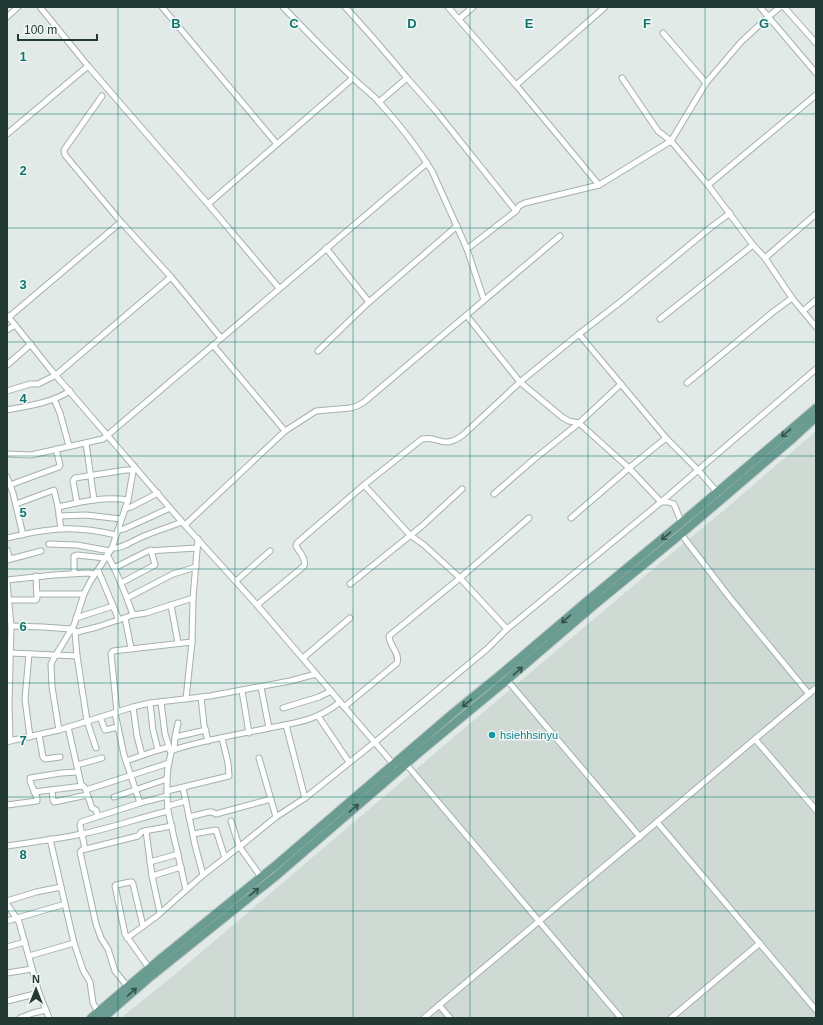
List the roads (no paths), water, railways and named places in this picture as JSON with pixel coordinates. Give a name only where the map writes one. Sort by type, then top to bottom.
[{"type":"main road","points":[[91,1018],[100,1015],[276,876],[452,714],[502,674],[587,601],[683,529],[717,492],[816,408]]},
{"type":"main road","points":[[100,1015],[149,968],[396,767],[406,764],[507,680],[683,529],[791,440],[816,417]]},
{"type":"street","points":[[7,17],[18,7]]},
{"type":"street","points":[[40,7],[88,66],[279,288]]},
{"type":"street","points":[[162,7],[277,144]]},
{"type":"street","points":[[283,7],[300,26],[379,102],[407,135],[427,162],[467,249],[484,300]]},
{"type":"street","points":[[345,7],[372,36],[436,112],[516,211]]},
{"type":"street","points":[[448,7],[516,85],[599,185]]},
{"type":"street","points":[[458,19],[473,7]]},
{"type":"street","points":[[516,85],[605,7]]},
{"type":"street","points":[[760,7],[816,72]]},
{"type":"street","points":[[467,249],[516,211],[519,206],[525,203],[599,185],[671,141],[706,83],[741,42],[768,16],[780,7]]},
{"type":"street","points":[[784,7],[816,43]]},
{"type":"street","points":[[663,33],[706,83]]},
{"type":"street","points":[[7,134],[88,66]]},
{"type":"street","points":[[208,204],[353,78]]},
{"type":"street","points":[[379,102],[407,78]]},
{"type":"street","points":[[622,78],[658,131],[671,141],[708,185],[753,245],[765,258],[792,298],[816,328]]},
{"type":"street","points":[[708,185],[816,95]]},
{"type":"street","points":[[102,96],[64,150],[65,155],[121,222],[171,277],[221,338]]},
{"type":"street","points":[[7,454],[31,455],[103,439],[427,162]]},
{"type":"street","points":[[257,605],[304,566],[304,558],[296,546],[297,543],[364,485],[422,439],[432,438],[443,442],[449,442],[456,440],[463,435],[520,382],[730,213]]},
{"type":"street","points":[[765,258],[816,214]]},
{"type":"street","points":[[121,222],[8,316],[56,375],[108,434],[134,468],[236,581],[396,767]]},
{"type":"street","points":[[318,351],[369,302],[457,226]]},
{"type":"street","points":[[74,573],[74,556],[108,553],[145,536],[183,523],[285,431],[316,411],[350,408],[364,402],[560,236]]},
{"type":"street","points":[[660,319],[753,245]]},
{"type":"street","points":[[326,248],[369,302]]},
{"type":"street","points":[[7,391],[30,384],[38,384],[56,375],[171,277]]},
{"type":"street","points":[[687,383],[792,298]]},
{"type":"street","points":[[803,311],[816,300]]},
{"type":"street","points":[[466,316],[520,382],[562,417],[569,421],[579,423],[629,468],[661,502],[674,504],[683,529],[730,598],[808,694]]},
{"type":"street","points":[[7,330],[15,325]]},
{"type":"street","points":[[579,334],[666,438],[698,470],[717,492]]},
{"type":"street","points":[[7,365],[31,344]]},
{"type":"street","points":[[213,345],[285,431]]},
{"type":"street","points":[[128,938],[239,846],[276,817],[305,798],[375,742],[487,649],[507,629],[661,502],[816,369]]},
{"type":"street","points":[[494,494],[579,423],[621,384]]},
{"type":"street","points":[[7,410],[54,399],[70,391]]},
{"type":"street","points":[[54,399],[60,413],[69,446]]},
{"type":"street","points":[[571,518],[666,438]]},
{"type":"street","points":[[86,443],[94,500]]},
{"type":"street","points":[[10,485],[59,467],[60,464],[56,449]]},
{"type":"street","points":[[77,503],[75,478],[134,468]]},
{"type":"street","points":[[96,748],[88,721],[73,630],[84,594],[108,553],[117,533],[128,500],[134,468]]},
{"type":"street","points":[[7,477],[16,504],[23,535]]},
{"type":"street","points":[[364,485],[410,535],[424,545],[460,578],[507,629]]},
{"type":"street","points":[[350,584],[410,535],[462,489]]},
{"type":"street","points":[[16,504],[54,490],[61,529]]},
{"type":"street","points":[[125,509],[158,493]]},
{"type":"street","points":[[58,507],[102,499],[116,498],[128,500]]},
{"type":"street","points":[[7,538],[39,531],[61,529],[117,533],[170,508]]},
{"type":"street","points":[[59,516],[86,515],[121,519]]},
{"type":"street","points":[[126,761],[158,750],[171,749],[307,720],[342,705],[397,663],[398,656],[389,636],[460,578],[529,518]]},
{"type":"street","points":[[186,699],[192,642],[193,598],[198,539]]},
{"type":"street","points":[[49,544],[77,545],[108,553]]},
{"type":"street","points":[[114,568],[150,550],[197,548]]},
{"type":"street","points":[[7,550],[8,560],[41,551]]},
{"type":"street","points":[[121,583],[156,565],[150,550]]},
{"type":"street","points":[[236,581],[270,551]]},
{"type":"street","points":[[108,553],[133,615]]},
{"type":"street","points":[[127,598],[173,574],[196,567]]},
{"type":"street","points":[[96,572],[36,576],[7,581],[11,626],[8,698],[9,739],[30,737],[59,730],[132,707],[150,703],[242,691],[316,674]]},
{"type":"street","points":[[96,572],[113,606],[118,620]]},
{"type":"street","points":[[8,600],[36,600],[36,576]]},
{"type":"street","points":[[37,594],[84,594]]},
{"type":"street","points":[[11,626],[84,631],[193,598]]},
{"type":"street","points":[[171,604],[178,643]]},
{"type":"street","points":[[76,618],[113,606]]},
{"type":"street","points":[[125,618],[131,648]]},
{"type":"street","points":[[302,658],[350,618]]},
{"type":"street","points":[[59,730],[51,671],[55,655],[73,630]]},
{"type":"street","points":[[140,803],[130,776],[118,727],[112,654],[113,651],[131,648],[192,642]]},
{"type":"street","points":[[11,653],[77,656]]},
{"type":"street","points":[[29,654],[25,699],[30,737]]},
{"type":"street","points":[[507,680],[640,836]]},
{"type":"street","points":[[261,687],[269,728]]},
{"type":"street","points":[[424,1018],[657,822],[754,738],[816,688]]},
{"type":"street","points":[[242,691],[249,733]]},
{"type":"street","points":[[283,708],[319,697],[331,691]]},
{"type":"street","points":[[201,697],[208,741]]},
{"type":"street","points":[[161,702],[166,734],[171,749]]},
{"type":"street","points":[[150,703],[154,737],[158,750]]},
{"type":"street","points":[[132,707],[142,755]]},
{"type":"street","points":[[318,716],[349,762]]},
{"type":"street","points":[[100,717],[105,730],[118,727]]},
{"type":"street","points":[[178,723],[171,749],[167,793],[168,808],[186,890]]},
{"type":"street","points":[[286,725],[305,798]]},
{"type":"street","points":[[68,727],[78,772],[92,808],[96,810],[98,816]]},
{"type":"street","points":[[175,736],[206,730]]},
{"type":"street","points":[[39,735],[43,757],[45,759],[60,757]]},
{"type":"street","points":[[85,849],[80,825],[81,822],[183,788],[229,776],[228,763],[222,738]]},
{"type":"street","points":[[754,738],[816,810]]},
{"type":"street","points":[[77,765],[102,758]]},
{"type":"street","points":[[259,758],[276,817]]},
{"type":"street","points":[[52,790],[54,802],[169,762]]},
{"type":"street","points":[[406,764],[621,1018]]},
{"type":"street","points":[[7,806],[36,800],[38,798],[34,792],[30,778],[78,772]]},
{"type":"street","points":[[114,797],[135,789],[167,780]]},
{"type":"street","points":[[183,788],[203,875]]},
{"type":"street","points":[[34,792],[52,790],[85,790]]},
{"type":"street","points":[[189,817],[210,812],[216,814],[271,799]]},
{"type":"street","points":[[7,846],[82,834],[107,828],[143,817],[186,801]]},
{"type":"street","points":[[231,821],[239,846],[261,877]]},
{"type":"street","points":[[657,822],[816,1010]]},
{"type":"street","points":[[128,987],[115,971],[108,949],[101,938],[96,924],[80,852],[85,849],[138,836],[141,832],[172,826]]},
{"type":"street","points":[[193,834],[216,830],[225,858]]},
{"type":"street","points":[[146,831],[152,876],[160,913]]},
{"type":"street","points":[[50,839],[74,943],[90,982],[93,1003],[100,1015]]},
{"type":"street","points":[[150,862],[178,854]]},
{"type":"street","points":[[152,876],[181,867]]},
{"type":"street","points":[[143,926],[132,882],[116,885],[123,930],[149,968]]},
{"type":"street","points":[[49,1018],[39,993],[17,918],[7,904],[36,892],[61,887]]},
{"type":"street","points":[[7,921],[65,904]]},
{"type":"street","points":[[7,947],[25,942]]},
{"type":"street","points":[[29,956],[74,943]]},
{"type":"street","points":[[672,1018],[760,943]]},
{"type":"street","points":[[7,974],[32,969]]},
{"type":"street","points":[[7,1001],[39,993]]},
{"type":"street","points":[[439,1005],[450,1018]]},
{"type":"street","points":[[20,1018],[46,1010]]},
{"type":"place","name":"hsiehhsinyu","points":[[492,735]]}]
